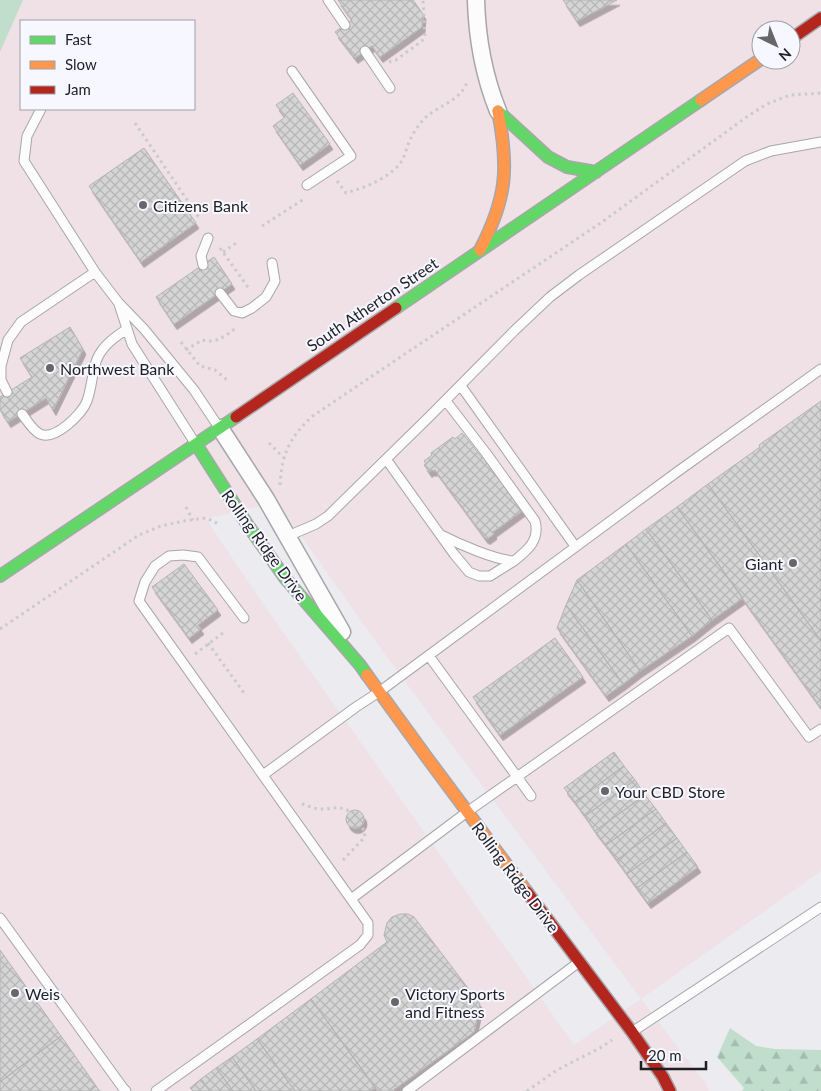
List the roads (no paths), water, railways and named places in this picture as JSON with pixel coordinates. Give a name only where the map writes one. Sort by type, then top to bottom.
[{"type":"main road","points":[[801,32],[821,18]]},
{"type":"main road","name":"South Atherton Street","points":[[0,576],[751,66]]},
{"type":"main road","points":[[498,111],[548,157],[567,167],[596,172]]},
{"type":"main road","points":[[479,251],[490,232],[503,188],[504,140],[498,111]]},
{"type":"main road","name":"Rolling Ridge Drive","points":[[196,444],[247,524],[285,578],[360,665],[632,1032],[664,1077],[670,1091]]},
{"type":"street","points":[[476,0],[481,56],[492,97],[498,111]]},
{"type":"street","name":"Rolling Ridge Drive","points":[[220,428],[288,536],[360,665]]},
{"type":"lane","points":[[328,0],[345,24]]},
{"type":"lane","points":[[365,51],[390,88]]},
{"type":"lane","points":[[292,71],[351,156],[306,185]]},
{"type":"lane","points":[[40,110],[27,136],[24,161],[95,272],[118,302],[144,329],[194,390],[220,428]]},
{"type":"lane","points":[[288,536],[316,524],[324,518],[446,401],[514,331],[550,297],[579,275],[738,165],[753,157],[771,151],[821,142]]},
{"type":"lane","points":[[203,265],[201,256],[208,238]]},
{"type":"lane","points":[[220,293],[234,311],[242,313],[252,308],[266,297],[274,281],[272,263]]},
{"type":"lane","points":[[7,392],[1,380],[1,366],[8,340],[22,322],[95,272]]},
{"type":"lane","points":[[118,302],[132,344],[196,444]]},
{"type":"lane","points":[[22,414],[38,433],[45,436],[54,434],[67,425],[79,414],[87,402],[97,359],[103,349],[111,340],[127,329]]},
{"type":"lane","points":[[263,775],[429,656],[575,546],[821,369]]},
{"type":"lane","points":[[461,386],[575,546]]},
{"type":"lane","points":[[386,459],[466,570],[483,577],[490,576],[529,549],[536,532],[535,521],[446,401]]},
{"type":"lane","points":[[441,535],[502,559],[514,560]]},
{"type":"lane","points":[[156,1091],[360,945],[368,935],[368,922],[139,601],[145,582],[155,566],[169,556],[198,557],[244,618]]},
{"type":"lane","points":[[351,899],[468,812],[729,628],[809,737],[821,729]]},
{"type":"lane","points":[[429,656],[531,796]]},
{"type":"lane","points":[[632,1032],[821,907]]},
{"type":"lane","points":[[0,918],[126,1091]]},
{"type":"lane","points":[[407,1091],[580,962]]},
{"type":"place","name":"Citizens Bank","points":[[143,205]]},
{"type":"place","name":"Northwest Bank","points":[[50,368]]},
{"type":"place","name":"Giant","points":[[793,563]]},
{"type":"place","name":"Your CBD Store","points":[[605,791]]},
{"type":"place","name":"Weis","points":[[15,993]]},
{"type":"place","name":"Victory Sports and Fitness","points":[[395,1002]]}]
